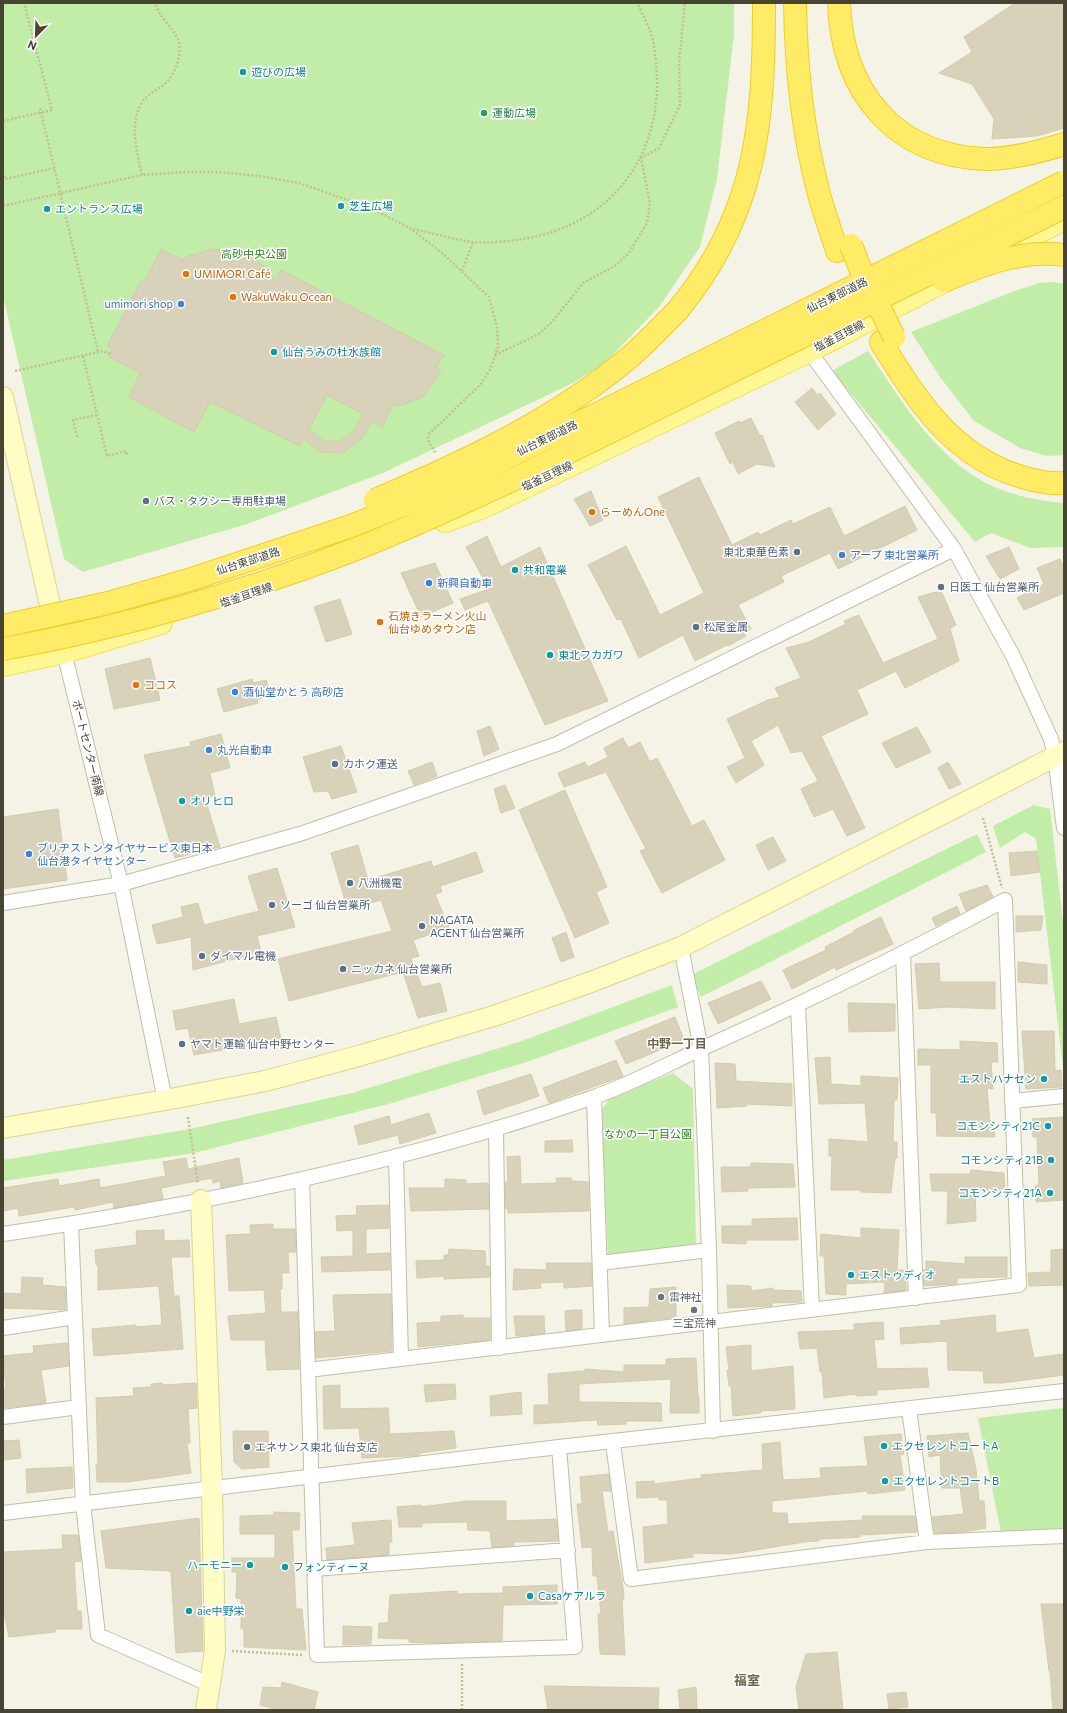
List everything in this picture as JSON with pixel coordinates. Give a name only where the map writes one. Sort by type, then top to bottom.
[{"type":"highway","points":[[192,579],[261,542],[350,511],[429,477],[513,436],[550,415],[612,372],[642,346],[678,310],[717,255],[734,217],[749,174],[756,146],[762,92],[764,3]]},
{"type":"highway","points":[[794,3],[797,61],[807,137],[818,191],[887,340],[925,410],[953,438],[971,453],[991,465],[1013,474],[1034,480],[1064,483]]},
{"type":"highway","points":[[808,3],[811,66],[820,137],[844,248]]},
{"type":"highway","points":[[839,3],[840,18],[850,65],[858,85],[869,103],[882,117],[917,143],[938,151],[962,157],[988,159],[1016,156],[1064,144]]},
{"type":"highway","name":"仙台東部道路","points":[[3,626],[108,603],[192,579],[351,526],[436,492],[1064,182]]},
{"type":"highway","name":"仙台東部道路","points":[[3,649],[117,624],[204,600],[271,579],[360,547],[470,500],[663,407],[1064,207]]},
{"type":"highway","points":[[663,407],[950,279],[986,265],[1009,258],[1033,254],[1064,255]]},
{"type":"highway","points":[[887,340],[937,402],[972,437],[1007,458],[1027,465],[1048,468],[1064,467]]},
{"type":"main road","points":[[3,618],[95,599],[336,523],[429,482],[828,297],[1064,176]]},
{"type":"main road","name":"塩釜亘理線","points":[[3,665],[64,652],[243,597],[483,507],[809,351],[1064,219]]},
{"type":"street","points":[[809,351],[954,548],[1013,656],[1051,739],[1060,754],[1064,828]]},
{"type":"street","name":"ポートセンター南線","points":[[3,397],[51,609],[64,652],[121,884],[165,1100]]},
{"type":"street","points":[[3,903],[121,884],[300,834],[557,744],[954,548]]},
{"type":"street","points":[[3,1128],[265,1081],[362,1055],[497,1015],[591,982],[680,947],[1060,754]]},
{"type":"street","points":[[3,1234],[71,1224],[201,1200],[302,1179],[396,1156],[496,1128],[594,1097],[798,1006],[903,954],[1005,900],[1018,1286],[308,1370]]},
{"type":"street","points":[[680,947],[701,1049],[709,1250],[713,1431]]},
{"type":"street","points":[[903,954],[916,1298]]},
{"type":"street","points":[[798,1006],[812,1310]]},
{"type":"street","points":[[1012,1101],[1064,1096]]},
{"type":"street","points":[[594,1097],[602,1335]]},
{"type":"street","points":[[496,1128],[499,1348]]},
{"type":"street","points":[[396,1156],[401,1359]]},
{"type":"street","points":[[302,1179],[317,1655],[462,1652],[575,1647],[559,1447]]},
{"type":"street","points":[[201,1200],[212,1489],[215,1650],[211,1685],[206,1710]]},
{"type":"street","points":[[71,1224],[83,1504],[98,1635],[211,1685]]},
{"type":"street","points":[[600,1263],[709,1250]]},
{"type":"street","points":[[3,1328],[75,1317]]},
{"type":"street","points":[[3,1513],[559,1447],[613,1443],[1064,1391]]},
{"type":"street","points":[[3,1417],[79,1407]]},
{"type":"street","points":[[909,1409],[927,1542]]},
{"type":"street","points":[[613,1443],[631,1579],[927,1542],[1064,1536]]},
{"type":"street","points":[[314,1569],[568,1550]]},
{"type":"path","points":[[3,121],[52,110],[24,3]]},
{"type":"path","points":[[142,175],[135,128],[136,115],[145,98],[171,77],[180,53],[179,42],[175,33],[162,19],[155,3]]},
{"type":"path","points":[[410,228],[473,242],[538,236],[563,228],[589,213],[612,197],[633,172],[641,158],[652,128],[657,97],[656,62],[649,28],[637,3]]},
{"type":"path","points":[[641,158],[659,148],[680,105],[679,63],[685,3]]},
{"type":"path","points":[[40,108],[98,352]]},
{"type":"path","points":[[495,355],[539,334],[552,322],[583,283],[615,266],[629,253],[647,223],[650,203],[641,158]]},
{"type":"path","points":[[3,172],[4,179],[54,168]]},
{"type":"path","points":[[3,206],[142,175],[186,172],[218,172],[299,183],[370,208],[410,228],[462,271],[488,297],[496,327],[498,347],[490,370],[481,384],[429,434],[428,440],[436,455]]},
{"type":"path","points":[[462,271],[473,242]]},
{"type":"path","points":[[15,371],[103,351],[110,354]]},
{"type":"path","points":[[83,356],[106,456],[126,451],[127,455]]},
{"type":"path","points":[[77,436],[73,420],[96,415]]},
{"type":"path","points":[[983,818],[1005,900]]},
{"type":"path","points":[[188,1116],[201,1200]]},
{"type":"path","points":[[215,1650],[317,1655]]},
{"type":"path","points":[[462,1652],[462,1710]]},
{"type":"green space","name":"高砂中央公園","points":[[3,3],[734,3],[734,34],[717,179],[700,247],[659,307],[603,365],[571,384],[383,473],[247,524],[83,572],[64,559],[3,296]]},
{"type":"green space","points":[[1055,282],[1064,284],[1064,455],[1047,456],[1020,448],[974,421],[940,377],[911,332],[1017,290],[1039,283]]},
{"type":"green space","points":[[868,351],[916,420],[944,452],[960,466],[977,478],[1008,492],[1030,498],[1064,503],[1064,547],[1030,548],[991,533],[975,542],[832,371]]},
{"type":"green space","points":[[1034,805],[1050,809],[1064,931],[1064,1076],[1036,839],[1025,832],[1000,848],[993,826]]},
{"type":"green space","points":[[977,834],[986,852],[701,997],[691,975]]},
{"type":"green space","points":[[672,985],[678,1007],[530,1061],[392,1103],[194,1153],[3,1181],[3,1160],[190,1129],[352,1093],[522,1041]]},
{"type":"green space","name":"なかの一丁目公園","points":[[673,1073],[693,1089],[696,1248],[608,1256],[601,1111],[609,1099]]},
{"type":"green space","points":[[1064,1408],[1064,1528],[1001,1532],[978,1418]]},
{"type":"building","points":[[1015,3],[1064,3],[1064,128],[1037,136],[992,139],[994,119],[972,84],[939,73],[972,52],[964,37]]},
{"type":"building","name":"仙台うみの杜水族館","points":[[161,249],[183,260],[185,257],[213,249],[236,251],[252,257],[265,267],[276,281],[281,270],[444,355],[436,368],[441,371],[423,397],[402,405],[392,406],[382,428],[372,421],[362,439],[343,453],[320,452],[304,439],[300,446],[210,402],[194,432],[129,397],[140,373],[109,357],[112,349],[107,346],[141,281],[144,282]],"holes":[[[327,395],[363,414],[353,432],[340,441],[324,441],[309,429]]]},
{"type":"building","points":[[812,388],[817,395],[820,393],[836,414],[818,430],[795,402]]},
{"type":"building","points":[[751,418],[760,436],[762,435],[775,467],[757,464],[738,474],[733,462],[730,464],[715,433],[739,421],[740,423]]},
{"type":"building","points":[[699,477],[732,545],[758,532],[760,535],[791,520],[793,524],[830,507],[844,536],[905,506],[917,530],[838,569],[830,553],[781,576],[784,582],[738,605],[751,629],[744,633],[746,636],[728,646],[727,645],[695,661],[683,635],[639,658],[621,619],[617,620],[588,565],[626,546],[660,615],[704,593],[658,497]]},
{"type":"building","points":[[591,491],[603,520],[590,526],[574,499]]},
{"type":"building","name":"東北フカガワ","points":[[487,536],[501,567],[540,547],[608,701],[545,725],[488,601],[465,610],[460,599],[489,589],[466,547]]},
{"type":"building","points":[[1009,547],[1019,569],[1000,579],[986,556]]},
{"type":"building","points":[[1060,559],[1064,568],[1064,593],[1024,610],[1017,598],[1044,584],[1037,568]]},
{"type":"building","points":[[435,563],[453,603],[421,617],[401,573]]},
{"type":"building","points":[[936,592],[942,593],[956,625],[950,628],[959,661],[905,688],[896,671],[857,690],[868,714],[821,736],[865,828],[847,836],[833,809],[814,817],[801,789],[818,781],[802,751],[791,753],[778,725],[751,741],[764,765],[736,783],[727,767],[745,758],[727,719],[768,700],[780,697],[775,688],[801,678],[786,648],[809,642],[846,624],[844,621],[859,615],[883,663],[938,639],[918,597]]},
{"type":"building","points":[[340,599],[352,634],[326,642],[314,607]]},
{"type":"building","points":[[150,658],[160,700],[114,709],[105,669]]},
{"type":"building","points":[[252,679],[253,683],[266,680],[271,694],[257,700],[258,703],[224,712],[217,689]]},
{"type":"building","points":[[490,726],[499,749],[484,756],[477,731]]},
{"type":"building","points":[[917,727],[931,752],[896,768],[882,743]]},
{"type":"building","name":"オリヒロ","points":[[221,734],[230,768],[210,773],[215,795],[205,799],[220,847],[175,858],[144,755],[191,746],[190,742]]},
{"type":"building","points":[[623,738],[628,748],[640,742],[650,762],[657,758],[692,826],[704,820],[725,860],[662,893],[640,851],[646,849],[606,772],[564,787],[558,773],[585,762],[588,767],[608,757],[604,748]]},
{"type":"building","points":[[341,746],[357,792],[332,799],[328,791],[314,792],[303,757]]},
{"type":"building","points":[[432,762],[437,776],[414,785],[408,771]]},
{"type":"building","points":[[948,762],[961,784],[949,789],[938,768]]},
{"type":"building","points":[[505,785],[515,808],[501,813],[494,789]]},
{"type":"building","points":[[565,790],[607,887],[596,892],[609,923],[575,938],[519,810]]},
{"type":"building","points":[[58,809],[67,880],[3,889],[3,817]]},
{"type":"building","points":[[773,837],[786,861],[768,870],[756,845]]},
{"type":"building","points":[[358,845],[368,880],[431,861],[433,867],[476,852],[483,872],[440,886],[442,892],[435,894],[449,928],[413,940],[419,956],[411,958],[422,987],[440,983],[447,1011],[418,1018],[403,972],[289,1001],[278,959],[392,931],[381,900],[348,910],[331,853]]},
{"type":"building","points":[[1037,851],[1040,872],[1011,876],[1009,853]]},
{"type":"building","points":[[277,868],[295,927],[257,936],[261,952],[193,970],[191,937],[157,944],[152,925],[183,917],[181,907],[198,903],[204,925],[259,911],[248,876]]},
{"type":"building","points":[[987,885],[993,897],[966,911],[959,894]]},
{"type":"building","points":[[957,906],[960,914],[936,926],[932,918]]},
{"type":"building","points":[[1016,916],[1043,916],[1041,930],[1016,932]]},
{"type":"building","points":[[881,917],[893,944],[836,970],[835,967],[792,989],[783,970],[826,950],[825,947]]},
{"type":"building","points":[[566,932],[574,957],[561,962],[552,938]]},
{"type":"building","points":[[1018,962],[1047,965],[1047,984],[1018,982]]},
{"type":"building","points":[[939,963],[940,982],[995,982],[995,1009],[949,1007],[919,1009],[915,964]]},
{"type":"building","points":[[761,981],[771,999],[718,1024],[708,1003]]},
{"type":"building","points":[[234,999],[239,1024],[276,1017],[281,1040],[194,1055],[188,1028],[176,1030],[173,1011]]},
{"type":"building","points":[[848,1003],[895,1004],[895,1031],[849,1032]]},
{"type":"building","points":[[675,1017],[684,1040],[626,1064],[615,1041]]},
{"type":"building","points":[[1022,1031],[1054,1031],[1055,1071],[1061,1070],[1062,1087],[1026,1089]]},
{"type":"building","points":[[960,1041],[997,1043],[998,1062],[991,1062],[993,1089],[987,1088],[990,1123],[993,1123],[995,1137],[937,1136],[936,1113],[931,1113],[931,1065],[918,1065],[918,1049],[960,1050]]},
{"type":"building","points":[[830,1057],[831,1084],[861,1086],[861,1076],[898,1078],[897,1100],[894,1100],[893,1142],[897,1142],[897,1158],[895,1158],[891,1193],[861,1192],[861,1190],[831,1190],[832,1156],[829,1156],[829,1139],[868,1142],[865,1103],[819,1104],[815,1058]]},
{"type":"building","points":[[616,1060],[623,1076],[549,1103],[543,1088]]},
{"type":"building","points":[[715,1063],[735,1064],[736,1081],[792,1084],[792,1106],[747,1104],[747,1106],[717,1108]]},
{"type":"building","points":[[531,1074],[539,1096],[484,1115],[477,1091]]},
{"type":"building","points":[[429,1113],[436,1133],[400,1144],[398,1135],[359,1145],[354,1126],[389,1116],[391,1125]]},
{"type":"building","points":[[1064,1117],[1064,1200],[1036,1202],[1035,1186],[1039,1185],[1037,1137],[1033,1137],[1032,1119]]},
{"type":"building","points":[[572,1140],[573,1152],[545,1152],[545,1141]]},
{"type":"building","points":[[520,1156],[521,1184],[557,1183],[556,1178],[571,1178],[572,1181],[588,1182],[589,1211],[508,1213],[508,1209],[506,1209],[505,1182],[508,1182],[507,1157]]},
{"type":"building","points":[[186,1158],[188,1169],[239,1158],[243,1183],[221,1188],[220,1181],[213,1183],[212,1178],[161,1188],[163,1199],[114,1208],[113,1202],[75,1210],[74,1207],[19,1216],[18,1208],[3,1211],[3,1188],[58,1179],[59,1186],[99,1179],[100,1188],[166,1176],[163,1162]]},
{"type":"building","points":[[751,1163],[793,1164],[795,1187],[748,1188],[748,1191],[722,1192],[721,1167],[751,1167]]},
{"type":"building","points":[[971,1170],[1004,1173],[1005,1191],[975,1190],[976,1221],[947,1224],[948,1191],[932,1191],[930,1174],[970,1174]]},
{"type":"building","points":[[445,1179],[466,1180],[466,1184],[488,1183],[489,1209],[411,1211],[409,1188],[445,1188]]},
{"type":"building","points":[[389,1205],[389,1228],[366,1229],[366,1254],[390,1253],[390,1270],[322,1272],[321,1257],[353,1256],[353,1230],[337,1231],[336,1216],[357,1215],[356,1206]]},
{"type":"building","points":[[797,1218],[798,1240],[746,1240],[746,1244],[722,1243],[722,1226],[752,1226],[752,1219]]},
{"type":"building","points":[[273,1224],[273,1229],[295,1229],[296,1252],[288,1252],[289,1273],[282,1273],[282,1289],[280,1289],[281,1312],[298,1312],[299,1369],[267,1370],[265,1340],[231,1340],[228,1316],[266,1313],[264,1290],[229,1291],[226,1235],[251,1234],[250,1225]]},
{"type":"building","points":[[861,1228],[899,1230],[897,1270],[906,1270],[906,1290],[884,1293],[885,1282],[846,1284],[846,1295],[826,1294],[824,1256],[820,1256],[821,1234],[861,1238]]},
{"type":"building","points":[[164,1230],[164,1241],[189,1240],[190,1257],[171,1257],[174,1296],[179,1296],[183,1349],[94,1356],[92,1329],[136,1325],[136,1327],[162,1325],[159,1286],[98,1290],[98,1265],[96,1265],[95,1250],[137,1245],[136,1231]]},
{"type":"building","points":[[449,1249],[485,1251],[486,1266],[489,1266],[490,1277],[444,1279],[444,1276],[417,1278],[416,1261],[444,1260],[444,1255],[448,1255]]},
{"type":"building","points":[[1064,1249],[1064,1285],[1029,1286],[1028,1273],[1051,1272],[1051,1250]]},
{"type":"building","points":[[965,1257],[1007,1257],[1007,1277],[957,1278],[957,1284],[924,1286],[923,1270],[926,1270],[926,1261],[965,1264]]},
{"type":"building","points":[[546,1263],[591,1263],[592,1286],[564,1288],[564,1282],[540,1283],[541,1288],[513,1290],[514,1269],[547,1270]]},
{"type":"building","points":[[22,1277],[43,1278],[42,1285],[65,1287],[66,1310],[3,1308],[3,1293],[21,1294]]},
{"type":"building","points":[[727,1285],[751,1286],[751,1291],[773,1288],[773,1290],[801,1291],[802,1302],[772,1303],[772,1306],[728,1308]]},
{"type":"building","points":[[676,1287],[676,1317],[624,1324],[624,1308],[649,1307],[650,1289]]},
{"type":"building","points":[[391,1294],[392,1351],[316,1358],[315,1332],[335,1331],[333,1295]]},
{"type":"building","points":[[582,1310],[582,1329],[566,1331],[565,1311]]},
{"type":"building","points":[[463,1315],[463,1318],[490,1318],[490,1340],[418,1347],[417,1323],[441,1322],[441,1316]]},
{"type":"building","points":[[995,1315],[996,1333],[1028,1329],[1034,1358],[1064,1354],[1064,1375],[1002,1383],[984,1383],[983,1371],[948,1370],[947,1341],[901,1344],[900,1328],[941,1325],[940,1321]]},
{"type":"building","points":[[514,1316],[544,1316],[545,1333],[516,1336]]},
{"type":"building","points":[[883,1322],[884,1339],[874,1340],[877,1369],[927,1368],[929,1387],[877,1390],[877,1395],[856,1396],[856,1394],[824,1398],[822,1372],[820,1372],[817,1348],[800,1349],[798,1332],[854,1330],[854,1324]]},
{"type":"building","points":[[67,1343],[69,1366],[41,1370],[46,1403],[3,1408],[3,1388],[6,1388],[3,1356],[34,1353],[33,1346]]},
{"type":"building","points":[[751,1345],[751,1371],[793,1366],[795,1409],[761,1411],[761,1413],[733,1416],[731,1385],[729,1386],[727,1370],[729,1370],[726,1347]]},
{"type":"building","points":[[696,1358],[699,1413],[670,1413],[671,1379],[579,1384],[579,1402],[661,1403],[662,1421],[626,1421],[626,1424],[598,1425],[597,1420],[534,1424],[534,1405],[549,1405],[548,1374],[585,1371],[585,1369],[624,1372],[624,1365],[666,1365],[666,1359]]},
{"type":"building","points":[[162,1383],[163,1385],[196,1383],[197,1408],[188,1409],[190,1443],[187,1443],[191,1473],[128,1482],[97,1482],[96,1465],[98,1465],[96,1398],[134,1396],[133,1388],[151,1387],[151,1384]]},
{"type":"building","points":[[455,1384],[456,1399],[426,1402],[424,1385]]},
{"type":"building","points":[[340,1385],[340,1409],[388,1408],[390,1434],[454,1431],[456,1448],[420,1453],[420,1455],[362,1458],[359,1428],[324,1429],[323,1386]]},
{"type":"building","points":[[521,1392],[522,1414],[491,1416],[490,1396]]},
{"type":"building","points":[[233,1431],[268,1431],[269,1467],[242,1469],[234,1462]]},
{"type":"building","points":[[968,1433],[976,1469],[979,1501],[984,1501],[986,1528],[963,1532],[935,1533],[932,1517],[964,1514],[960,1488],[942,1488],[940,1455],[929,1457],[927,1436]]},
{"type":"building","points":[[901,1434],[904,1454],[900,1455],[905,1490],[868,1494],[867,1491],[772,1501],[772,1513],[787,1513],[788,1524],[863,1520],[862,1516],[915,1516],[917,1532],[819,1539],[819,1541],[804,1542],[732,1554],[693,1553],[693,1557],[645,1563],[643,1527],[668,1524],[667,1500],[659,1500],[659,1497],[637,1498],[636,1482],[654,1481],[654,1484],[702,1478],[701,1475],[763,1470],[762,1444],[780,1442],[783,1480],[821,1478],[820,1468],[868,1466],[864,1437]]},
{"type":"building","points":[[19,1440],[21,1458],[4,1460],[3,1441]]},
{"type":"building","points":[[72,1467],[73,1488],[27,1493],[26,1469]]},
{"type":"building","points":[[609,1474],[611,1491],[602,1491],[608,1532],[613,1531],[623,1587],[624,1599],[622,1600],[625,1655],[600,1654],[598,1614],[601,1614],[597,1576],[593,1576],[592,1547],[582,1548],[577,1504],[582,1504],[580,1477]]},
{"type":"building","points":[[467,1501],[506,1501],[506,1521],[556,1519],[558,1541],[514,1542],[514,1546],[492,1547],[490,1531],[468,1530],[467,1522],[422,1523],[422,1527],[399,1527],[397,1507],[421,1505],[421,1507]]},
{"type":"building","points":[[274,1512],[300,1513],[299,1530],[292,1530],[296,1609],[302,1609],[306,1650],[244,1647],[244,1629],[241,1629],[241,1599],[236,1598],[237,1572],[232,1572],[232,1558],[275,1558],[275,1534],[240,1534],[240,1516],[274,1515]]},
{"type":"building","name":"aie中野栄","points":[[199,1518],[203,1651],[176,1653],[171,1571],[106,1568],[101,1531]]},
{"type":"building","points":[[391,1520],[392,1542],[389,1542],[389,1555],[327,1560],[326,1548],[355,1545],[352,1523]]},
{"type":"building","points":[[62,1535],[78,1535],[81,1561],[74,1562],[77,1611],[81,1611],[82,1629],[55,1629],[55,1632],[9,1637],[3,1608],[3,1552],[63,1549]]},
{"type":"building","points":[[557,1585],[557,1604],[503,1605],[502,1641],[432,1643],[409,1642],[409,1639],[378,1638],[379,1623],[388,1623],[390,1595],[457,1591],[457,1594],[503,1593],[503,1587]]},
{"type":"building","points":[[1041,1604],[1064,1604],[1064,1710],[1053,1710],[1050,1671]]},
{"type":"building","points":[[343,1626],[372,1627],[371,1644],[343,1645]]},
{"type":"building","points":[[837,1652],[843,1710],[799,1710],[796,1687],[806,1654]]},
{"type":"building","points":[[282,1682],[318,1692],[314,1710],[279,1710],[260,1705],[263,1687],[281,1688]]},
{"type":"building","points":[[544,1686],[659,1688],[658,1710],[548,1710]]},
{"type":"building","points":[[696,1687],[697,1710],[680,1710],[678,1690]]},
{"type":"building","points":[[906,1692],[908,1707],[889,1709],[887,1694]]},
{"type":"place","name":"遊びの広場","points":[[243,72]]},
{"type":"place","name":"運動広場","points":[[484,113]]},
{"type":"place","name":"芝生広場","points":[[341,206]]},
{"type":"place","name":"エントランス広場","points":[[47,209]]},
{"type":"place","name":"UMIMORI Café","points":[[186,274]]},
{"type":"place","name":"WakuWaku Ocean","points":[[233,297]]},
{"type":"place","name":"umimori shop","points":[[181,304]]},
{"type":"place","name":"仙台うみの杜水族館","points":[[274,352]]},
{"type":"place","name":"バス・タクシー専用駐車場","points":[[146,501]]},
{"type":"place","name":"らーめんOne","points":[[592,512]]},
{"type":"place","name":"東北東華色素","points":[[797,552]]},
{"type":"place","name":"アープ 東北営業所","points":[[842,555]]},
{"type":"place","name":"共和電業","points":[[515,570]]},
{"type":"place","name":"新興自動車","points":[[429,583]]},
{"type":"place","name":"日医工 仙台営業所","points":[[941,587]]},
{"type":"place","name":"石焼きラーメン火山 仙台ゆめタウン店","points":[[380,622]]},
{"type":"place","name":"松尾金属","points":[[696,627]]},
{"type":"place","name":"東北フカガワ","points":[[550,655]]},
{"type":"place","name":"ココス","points":[[136,685]]},
{"type":"place","name":"酒仙堂かとう 高砂店","points":[[235,692]]},
{"type":"place","name":"丸光自動車","points":[[209,750]]},
{"type":"place","name":"カホク運送","points":[[335,764]]},
{"type":"place","name":"オリヒロ","points":[[182,801]]},
{"type":"place","name":"ブリヂストンタイヤサービス東日本 仙台港タイヤセンター","points":[[29,854]]},
{"type":"place","name":"八洲機電","points":[[350,883]]},
{"type":"place","name":"ソーゴ 仙台営業所","points":[[272,905]]},
{"type":"place","name":"NAGATA AGENT 仙台営業所","points":[[422,926]]},
{"type":"place","name":"ダイマル電機","points":[[202,956]]},
{"type":"place","name":"ニッカネ 仙台営業所","points":[[343,969]]},
{"type":"place","name":"ヤマト運輸 仙台中野センター","points":[[182,1044]]},
{"type":"place","name":"エストハナセン","points":[[1044,1079]]},
{"type":"place","name":"コモンシティ21C","points":[[1048,1126]]},
{"type":"place","name":"コモンシティ21B","points":[[1051,1160]]},
{"type":"place","name":"コモンシティ21A","points":[[1050,1193]]},
{"type":"place","name":"エストゥディオ","points":[[851,1275]]},
{"type":"place","name":"雷神社","points":[[661,1297]]},
{"type":"place","name":"三宝荒神","points":[[694,1310]]},
{"type":"place","name":"エクセレントコートA","points":[[884,1446]]},
{"type":"place","name":"エネサンス東北 仙台支店","points":[[247,1447]]},
{"type":"place","name":"エクセレントコートB","points":[[885,1481]]},
{"type":"place","name":"ハーモニー","points":[[250,1565]]},
{"type":"place","name":"フォンティーヌ","points":[[285,1567]]},
{"type":"place","name":"Casaケアルラ","points":[[530,1596]]},
{"type":"place","name":"aie中野栄","points":[[189,1611]]},
{"type":"district","name":"中野一丁目","points":[[677,1044]]},
{"type":"district","name":"福室","points":[[747,1680]]}]
